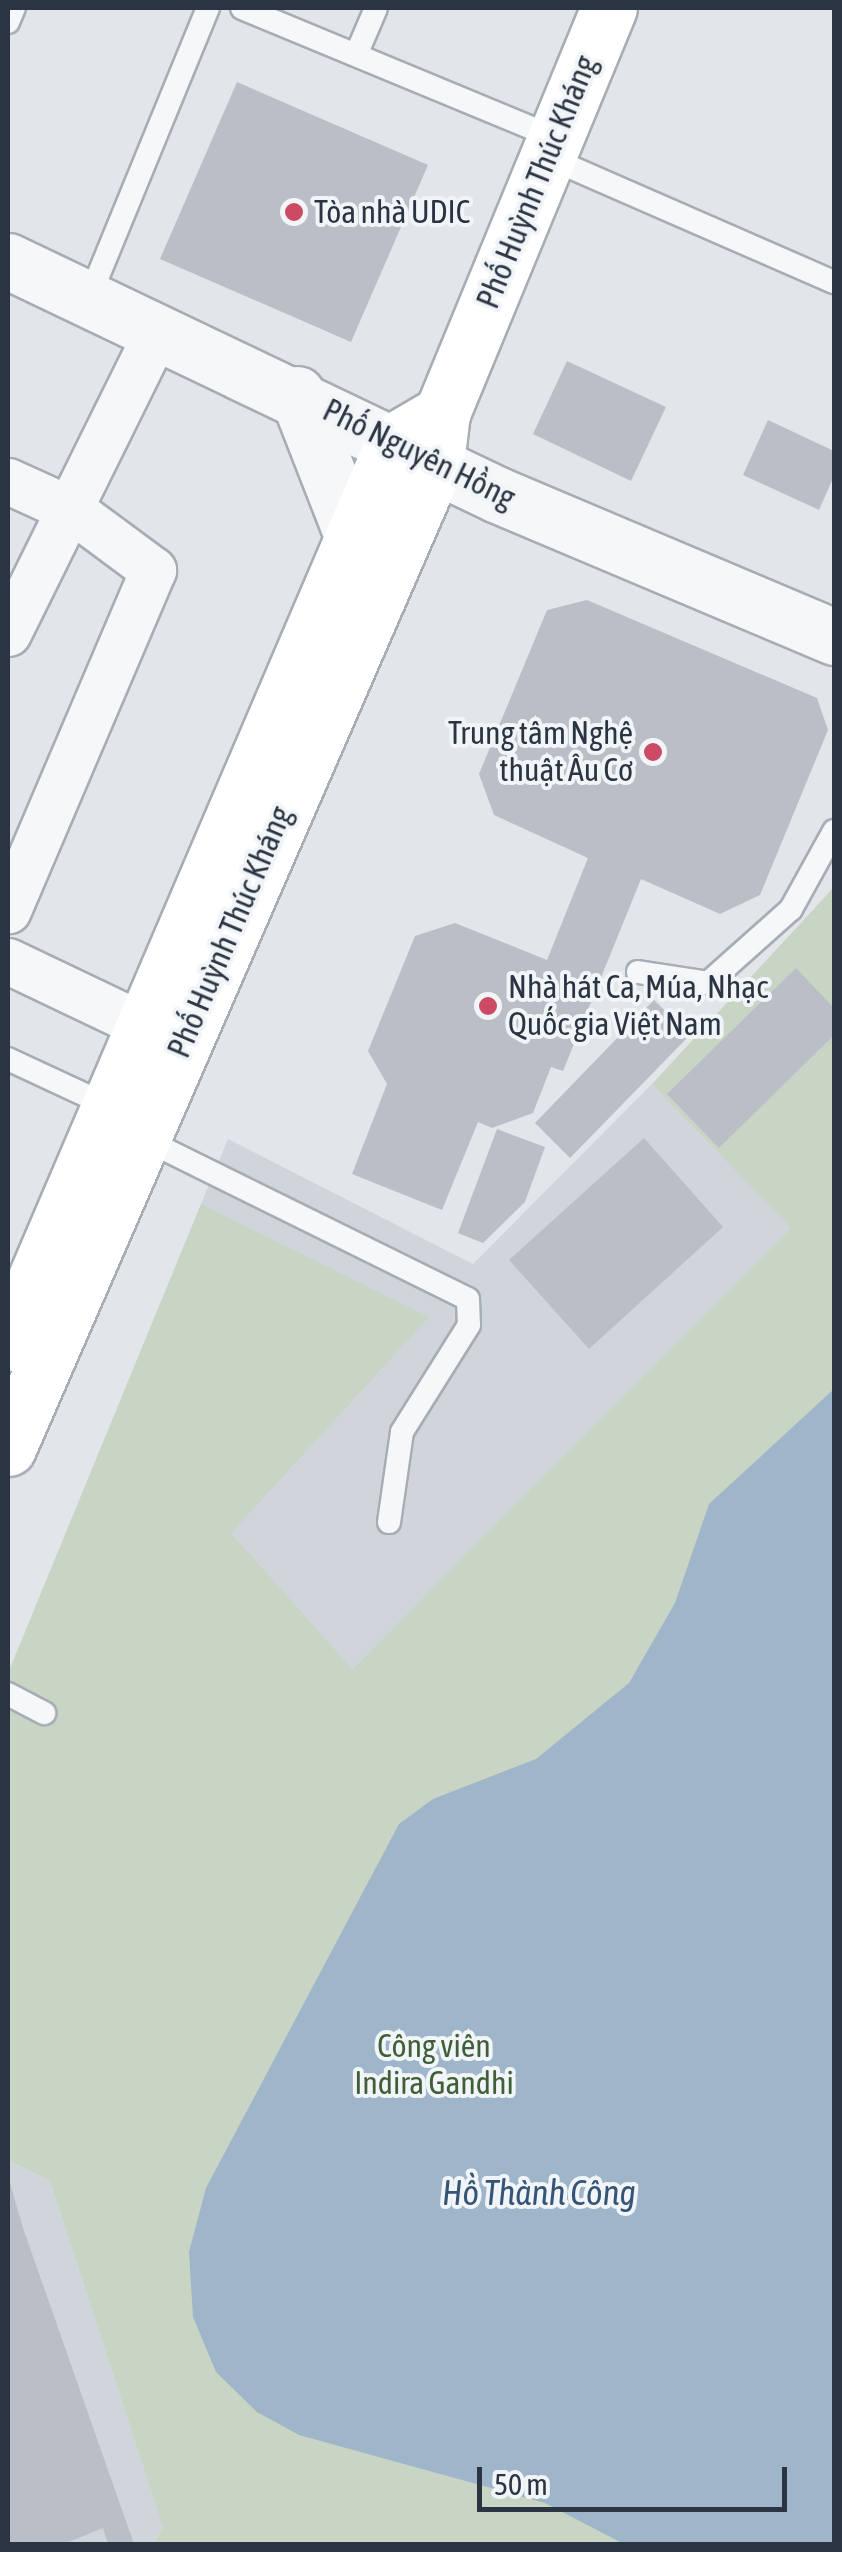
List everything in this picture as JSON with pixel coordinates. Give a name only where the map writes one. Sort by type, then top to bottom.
[{"type":"main road","name":"Phố Huỳnh Thúc Kháng","points":[[8,1448],[126,1123],[609,8]]},
{"type":"main road","name":"Phố Huỳnh Thúc Kháng","points":[[9,1335],[126,1123],[144,1026],[353,538],[424,439]]},
{"type":"street","name":"Phố Nguyên Hồng","points":[[8,261],[297,394],[424,439],[834,637]]},
{"type":"street","points":[[8,633],[158,329]]},
{"type":"street","points":[[297,394],[353,538]]},
{"type":"street","points":[[8,480],[72,510],[153,570],[8,910]]},
{"type":"street","points":[[8,961],[144,1026]]},
{"type":"lane","points":[[8,22],[14,8]]},
{"type":"lane","points":[[89,298],[208,8]]},
{"type":"lane","points":[[242,8],[356,54],[834,282]]},
{"type":"lane","points":[[356,54],[376,8]]},
{"type":"lane","points":[[638,972],[708,983],[791,909],[834,830]]},
{"type":"lane","points":[[8,1059],[468,1299],[469,1325],[402,1432],[389,1522]]},
{"type":"lane","points":[[8,1694],[44,1713]]},
{"type":"shaded area","points":[[652,1084],[792,1228],[351,1670],[231,1533],[201,1204],[228,1139],[473,1264]]},
{"type":"shaded area","points":[[8,2160],[50,2181],[163,2528],[153,2544],[8,2544]]},
{"type":"green space","name":"Công viên Indira Gandhi","points":[[834,887],[834,2544],[153,2544],[163,2528],[50,2181],[8,2160],[8,1673],[201,1204],[429,1317],[231,1533],[352,1669],[791,1228],[652,1084]]},
{"type":"water","name":"Hồ Thành Công","points":[[834,1389],[834,2544],[624,2544],[545,2503],[299,2435],[257,2412],[216,2372],[193,2317],[189,2252],[206,2188],[399,1824],[433,1799],[536,1759],[629,1683],[675,1603],[709,1504]]},
{"type":"building","name":"Tòa nhà UDIC","points":[[237,82],[428,165],[351,342],[160,259]]},
{"type":"building","points":[[567,361],[666,407],[631,481],[533,434]]},
{"type":"building","points":[[768,420],[834,451],[834,476],[819,510],[743,475]]},
{"type":"building","name":"Trung tâm Nghệ thuật Âu Cơ","points":[[587,600],[817,698],[828,730],[760,895],[720,914],[641,879],[563,1071],[551,1067],[533,1113],[492,1128],[478,1122],[442,1210],[352,1174],[387,1084],[368,1051],[415,936],[455,923],[547,960],[588,858],[494,815],[479,774],[547,610]]},
{"type":"building","points":[[796,968],[834,1008],[834,1035],[719,1148],[667,1094]]},
{"type":"building","points":[[654,1000],[690,1035],[570,1158],[535,1123]]},
{"type":"building","points":[[497,1129],[545,1147],[525,1202],[483,1243],[458,1233]]},
{"type":"building","points":[[644,1138],[723,1227],[589,1349],[509,1260]]},
{"type":"building","points":[[8,2176],[134,2544],[108,2544],[103,2528],[64,2544],[8,2544]]},
{"type":"place","name":"Tòa nhà UDIC","points":[[294,212]]},
{"type":"place","name":"Trung tâm Nghệ thuật Âu Cơ","points":[[653,752]]},
{"type":"place","name":"Nhà hát Ca, Múa, Nhạc Quốc gia Việt Nam","points":[[488,1006]]}]
